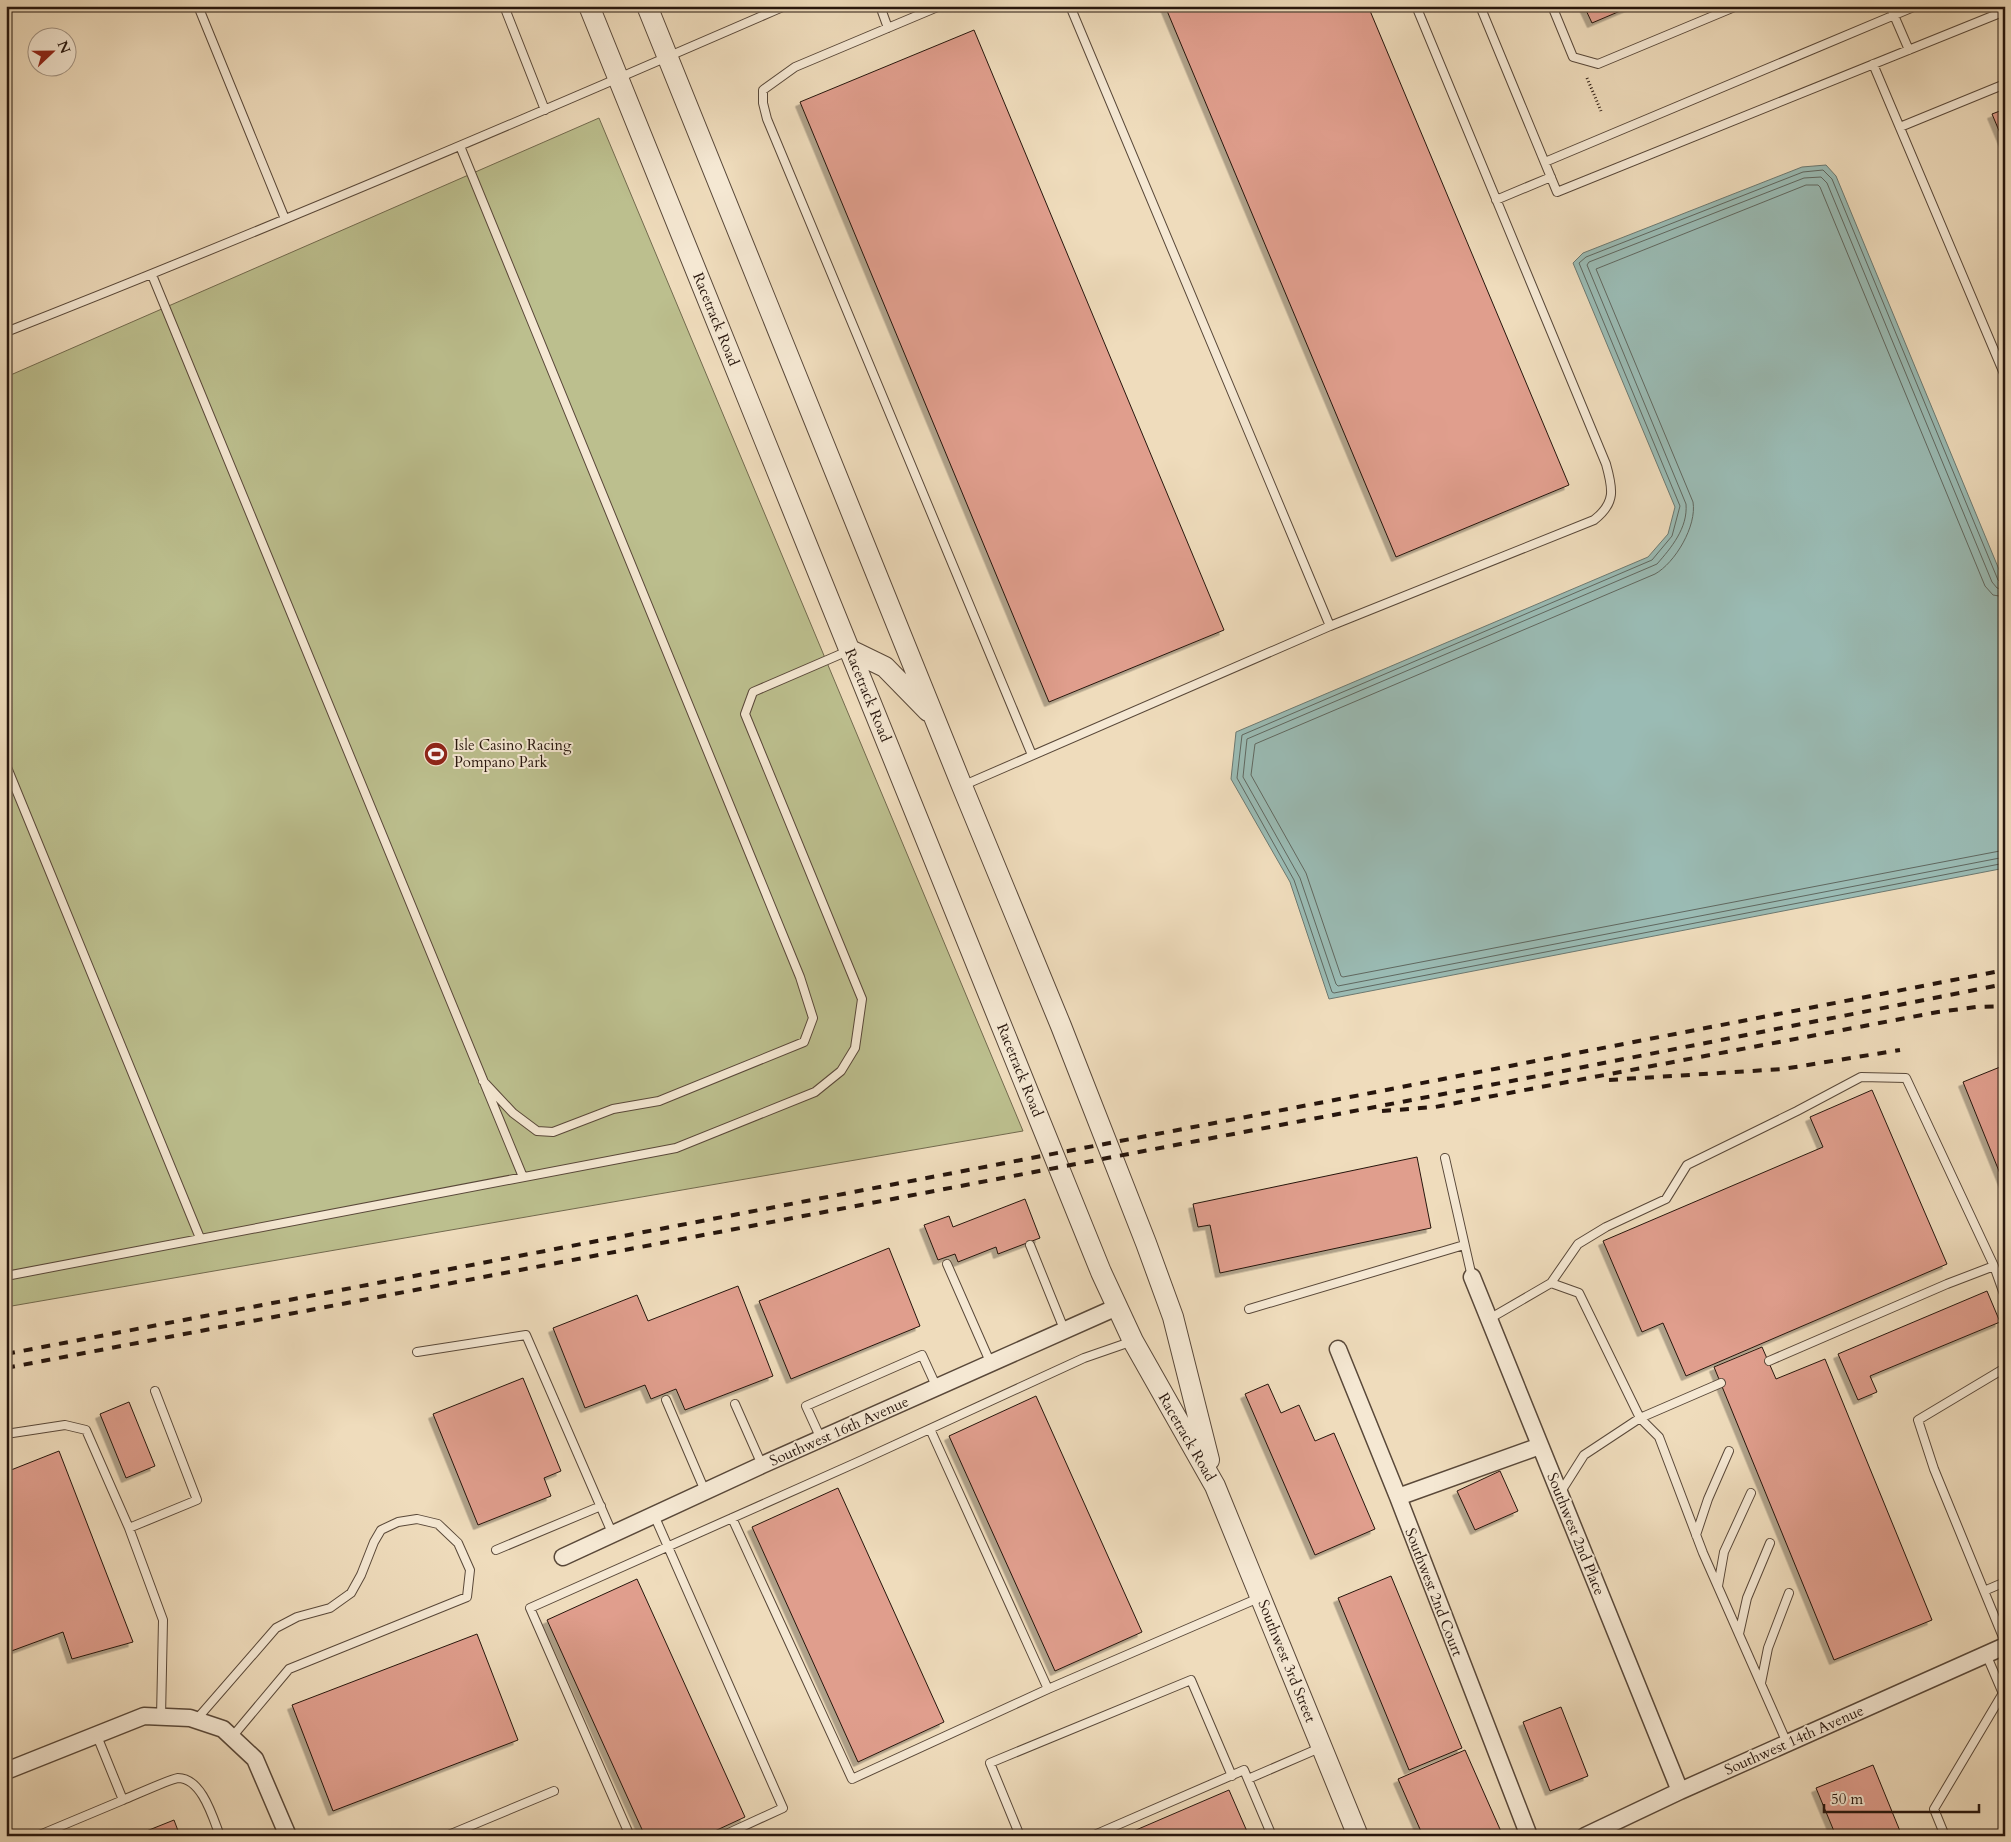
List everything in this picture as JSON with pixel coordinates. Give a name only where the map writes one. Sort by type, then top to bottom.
[{"type":"street","name":"Racetrack Road","points":[[589,6],[1117,1307],[1133,1340],[1216,1486]]},
{"type":"street","name":"Racetrack Road","points":[[647,6],[934,718],[1061,1026],[1160,1279],[1172,1317],[1216,1486]]},
{"type":"street","points":[[850,650],[885,667],[934,718]]},
{"type":"street","name":"Southwest 2nd Place","points":[[1472,1277],[1680,1791]]},
{"type":"street","name":"Southwest 16th Avenue","points":[[563,1557],[762,1465],[1117,1307]]},
{"type":"street","name":"Southwest 2nd Court","points":[[1338,1348],[1398,1497],[1529,1836]]},
{"type":"street","points":[[1398,1497],[1540,1446]]},
{"type":"street","name":"Southwest 3rd Street","points":[[1216,1486],[1358,1836]]},
{"type":"street","name":"Southwest 14th Avenue","points":[[1585,1836],[1680,1791],[2005,1646]]},
{"type":"street","points":[[6,1771],[144,1716],[193,1719],[223,1728],[255,1759],[288,1836]]},
{"type":"lane","points":[[198,6],[285,219]]},
{"type":"lane","points":[[504,6],[545,110]]},
{"type":"lane","points":[[6,332],[152,275],[545,110],[785,6]]},
{"type":"lane","points":[[880,6],[888,28]]},
{"type":"lane","points":[[940,6],[795,67],[763,90],[763,103],[767,119],[1032,755]]},
{"type":"lane","points":[[1070,6],[1330,626]]},
{"type":"lane","points":[[962,786],[1330,626],[1594,520],[1606,510],[1610,498],[1611,481],[1606,464],[1416,6]]},
{"type":"lane","points":[[1480,6],[1557,192],[2005,11]]},
{"type":"lane","points":[[1552,6],[1573,57],[1598,64],[1737,6]]},
{"type":"lane","points":[[1890,6],[1909,50]]},
{"type":"lane","points":[[1545,162],[1916,6]]},
{"type":"lane","points":[[1873,64],[2005,376]]},
{"type":"lane","points":[[1900,127],[2005,84]]},
{"type":"lane","points":[[460,146],[800,977],[813,1018],[804,1042],[660,1101],[613,1109],[553,1132],[536,1130],[529,1125],[513,1113],[483,1081]]},
{"type":"lane","points":[[1496,200],[1551,177]]},
{"type":"lane","points":[[152,275],[523,1177]]},
{"type":"lane","points":[[6,1276],[676,1148],[816,1092],[841,1071],[855,1048],[862,999],[744,714],[754,692],[850,650]]},
{"type":"lane","points":[[6,765],[200,1238]]},
{"type":"lane","points":[[1489,1319],[1551,1283],[1578,1244],[1606,1227],[1666,1199],[1687,1165],[1797,1111],[1861,1076],[1906,1078],[1994,1266],[2005,1297]]},
{"type":"lane","points":[[1444,1158],[1472,1277]]},
{"type":"lane","points":[[1030,1245],[1064,1329]]},
{"type":"lane","points":[[1250,1309],[1464,1245]]},
{"type":"lane","points":[[946,1264],[991,1364]]},
{"type":"lane","points":[[1768,1362],[1947,1284],[1994,1266]]},
{"type":"lane","points":[[1551,1283],[1579,1293],[1640,1418],[1659,1437],[1696,1535],[1787,1743]]},
{"type":"lane","points":[[417,1352],[526,1335],[613,1534]]},
{"type":"lane","points":[[630,1836],[530,1608],[1084,1358],[1133,1340]]},
{"type":"lane","points":[[821,1439],[806,1406],[922,1355],[937,1388]]},
{"type":"lane","points":[[2005,1368],[1918,1420],[1934,1469],[2005,1642]]},
{"type":"lane","points":[[1559,1494],[1584,1455],[1640,1418],[1721,1383]]},
{"type":"lane","points":[[129,1528],[197,1500],[155,1391]]},
{"type":"lane","points":[[666,1400],[705,1491]]},
{"type":"lane","points":[[735,1404],[762,1465]]},
{"type":"lane","points":[[6,1434],[65,1425],[86,1430],[129,1528],[163,1620],[161,1717]]},
{"type":"lane","points":[[930,1429],[1048,1689]]},
{"type":"lane","points":[[1696,1535],[1708,1499],[1729,1450]]},
{"type":"lane","points":[[1718,1586],[1724,1552],[1751,1493]]},
{"type":"lane","points":[[496,1550],[601,1506]]},
{"type":"lane","points":[[654,1515],[783,1808],[722,1836]]},
{"type":"lane","points":[[732,1518],[852,1779],[1048,1689],[1261,1597]]},
{"type":"lane","points":[[193,1719],[276,1628],[297,1616],[330,1608],[351,1593],[381,1530],[398,1522],[417,1519],[438,1524],[458,1543],[470,1570],[467,1597],[289,1669],[232,1737]]},
{"type":"lane","points":[[1739,1634],[1747,1598],[1770,1543]]},
{"type":"lane","points":[[1984,1591],[2005,1582]]},
{"type":"lane","points":[[1761,1683],[1768,1648],[1789,1593]]},
{"type":"lane","points":[[1945,1836],[1934,1808],[2004,1695],[1986,1654]]},
{"type":"lane","points":[[1020,1836],[990,1763],[1191,1680],[1232,1776]]},
{"type":"lane","points":[[97,1736],[123,1800]]},
{"type":"lane","points":[[1248,1780],[1322,1747]]},
{"type":"lane","points":[[1092,1836],[1244,1770],[1272,1836]]},
{"type":"lane","points":[[37,1836],[178,1778],[190,1782],[206,1799],[220,1836]]},
{"type":"lane","points":[[446,1836],[554,1791]]},
{"type":"path","points":[[1587,78],[1601,111]]},
{"type":"green space","name":"Isle Casino Racing Pompano Park","points":[[599,118],[1023,1131],[6,1307],[6,377]]},
{"type":"water","points":[[1826,165],[1836,176],[2005,584],[2005,868],[1329,999],[1290,882],[1231,779],[1236,732],[1648,557],[1668,534],[1675,507],[1573,263],[1583,253],[1802,167]]},
{"type":"building","points":[[1165,6],[1368,6],[1569,485],[1396,557]]},
{"type":"building","points":[[1584,6],[1632,6],[1592,23]]},
{"type":"building","points":[[974,30],[1224,630],[1049,702],[800,102]]},
{"type":"building","points":[[2005,109],[2005,145],[1992,114]]},
{"type":"building","points":[[2005,1065],[2005,1186],[1963,1082]]},
{"type":"building","points":[[1872,1090],[1947,1264],[1686,1376],[1663,1323],[1642,1332],[1603,1241],[1823,1147],[1810,1117]]},
{"type":"building","points":[[1417,1157],[1431,1228],[1220,1273],[1210,1225],[1198,1227],[1193,1204]]},
{"type":"building","points":[[1025,1199],[1040,1238],[998,1254],[996,1247],[958,1262],[955,1254],[938,1260],[924,1225],[949,1216],[953,1227]]},
{"type":"building","points":[[889,1248],[920,1326],[791,1379],[759,1301]]},
{"type":"building","points":[[738,1286],[773,1376],[685,1410],[676,1389],[651,1399],[645,1385],[585,1408],[553,1328],[637,1295],[648,1321]]},
{"type":"building","points":[[1987,1291],[2000,1322],[1870,1376],[1877,1392],[1858,1400],[1838,1354]]},
{"type":"building","points":[[1762,1347],[1776,1379],[1825,1359],[1932,1620],[1834,1660],[1714,1367]]},
{"type":"building","points":[[523,1378],[561,1471],[544,1478],[551,1496],[478,1525],[433,1414]]},
{"type":"building","points":[[1268,1384],[1281,1413],[1299,1405],[1315,1441],[1334,1433],[1375,1529],[1315,1555],[1245,1394]]},
{"type":"building","points":[[1036,1396],[1142,1632],[1055,1671],[949,1436]]},
{"type":"building","points":[[129,1402],[155,1466],[126,1478],[100,1414]]},
{"type":"building","points":[[59,1451],[133,1642],[72,1659],[63,1632],[6,1653],[6,1472]]},
{"type":"building","points":[[1500,1471],[1518,1511],[1475,1530],[1457,1491]]},
{"type":"building","points":[[838,1488],[944,1722],[858,1762],[752,1527]]},
{"type":"building","points":[[1391,1576],[1462,1748],[1409,1770],[1338,1598]]},
{"type":"building","points":[[637,1579],[745,1817],[704,1836],[645,1836],[547,1620]]},
{"type":"building","points":[[477,1634],[518,1740],[333,1811],[292,1705]]},
{"type":"building","points":[[1561,1707],[1588,1776],[1550,1791],[1523,1722]]},
{"type":"building","points":[[1465,1750],[1503,1836],[1423,1836],[1398,1779]]},
{"type":"building","points":[[1873,1765],[1902,1836],[1836,1836],[1816,1788]]},
{"type":"building","points":[[1229,1790],[1249,1836],[1122,1836]]},
{"type":"building","points":[[174,1820],[180,1836],[134,1836]]},
{"type":"railway","points":[[6,1354],[2005,970]]},
{"type":"railway","points":[[6,1368],[1548,1074],[2005,984]]},
{"type":"railway","points":[[1382,1111],[1435,1107],[1938,1012],[1976,1007],[2005,1006]]},
{"type":"railway","points":[[1609,1080],[1783,1069],[1900,1050]]},
{"type":"place","name":"Isle Casino Racing Pompano Park","points":[[436,754]]}]
